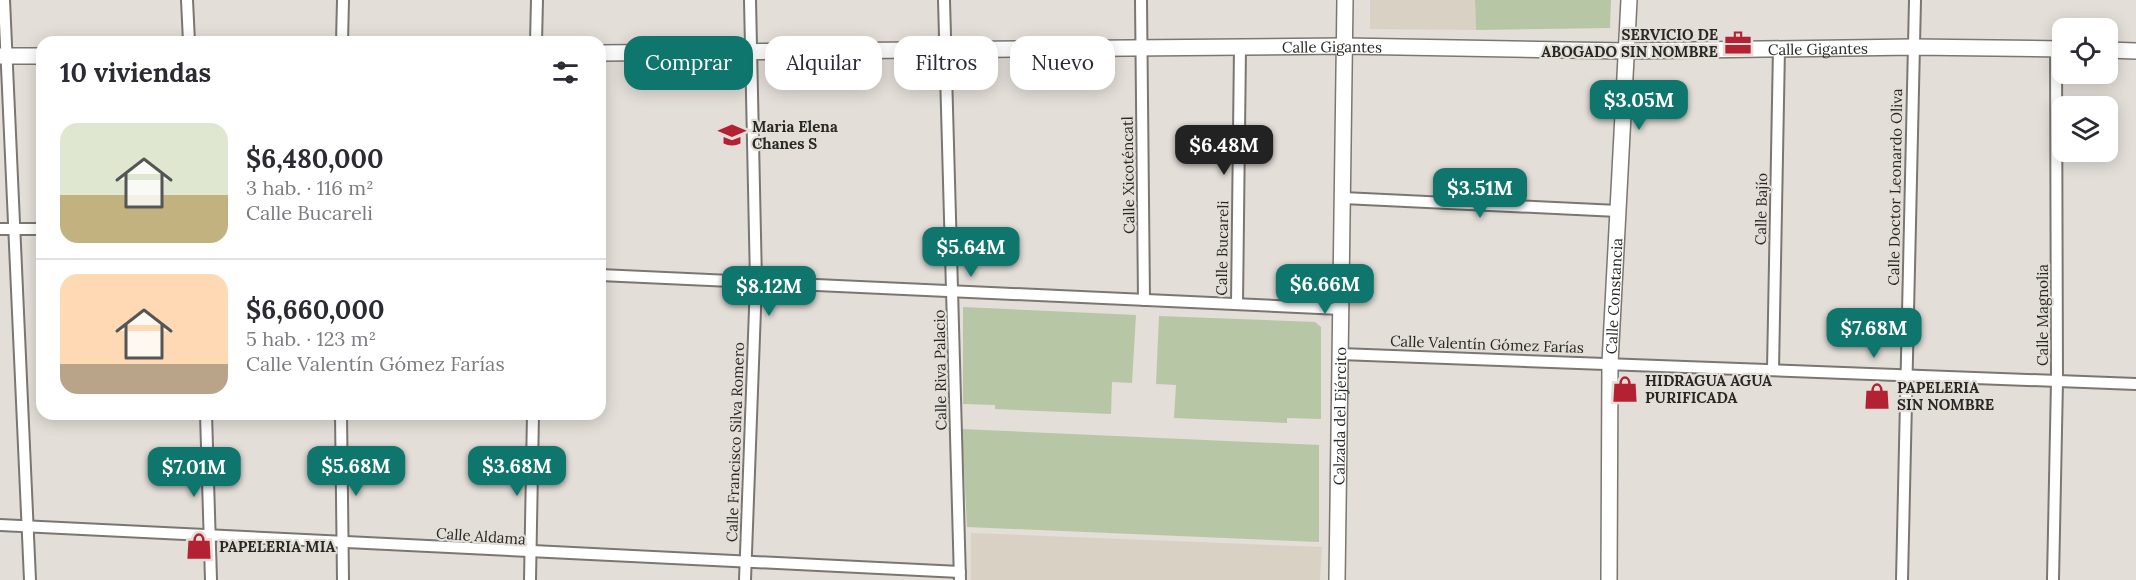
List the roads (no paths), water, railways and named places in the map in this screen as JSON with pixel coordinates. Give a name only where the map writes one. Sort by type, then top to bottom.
[{"type":"main road","name":"Calzada del Ejército","points":[[1337,580],[1345,0]]},
{"type":"main road","name":"Calle Constancia","points":[[1609,580],[1610,363],[1629,0]]},
{"type":"main road","name":"Calle Gigantes","points":[[998,50],[1345,46],[1627,51],[1913,47],[2052,49]]},
{"type":"main road","points":[[2118,50],[2136,51]]},
{"type":"main road","name":"Calle Gigantes","points":[[753,53],[894,52]]},
{"type":"main road","name":"Calle Gigantes","points":[[606,53],[624,53]]},
{"type":"main road","points":[[4,56],[36,56]]},
{"type":"street","points":[[4,0],[4,56],[15,229],[30,580]]},
{"type":"street","points":[[187,0],[189,36]]},
{"type":"street","points":[[342,36],[343,0]]},
{"type":"street","points":[[536,36],[537,0]]},
{"type":"street","name":"Calle Francisco Silva Romero","points":[[750,0],[751,36]]},
{"type":"street","name":"Calle Riva Palacio","points":[[944,0],[945,36]]},
{"type":"street","name":"Calle Xicoténcatl","points":[[1141,0],[1144,300]]},
{"type":"street","name":"Calle Doctor Leonardo Oliva","points":[[1902,580],[1915,0]]},
{"type":"street","name":"Calle Bucareli","points":[[1237,304],[1240,48]]},
{"type":"street","name":"Calle Bajío","points":[[1773,369],[1779,48]]},
{"type":"street","name":"Calle Magnolia","points":[[2053,580],[2059,84]]},
{"type":"street","name":"Calle Francisco Silva Romero","points":[[745,580],[756,282],[752,90]]},
{"type":"street","name":"Calle Riva Palacio","points":[[947,90],[960,576]]},
{"type":"street","points":[[1343,198],[1618,211]]},
{"type":"street","points":[[0,229],[36,229]]},
{"type":"street","points":[[606,275],[1341,309]]},
{"type":"street","name":"Calle Valentín Gómez Farías","points":[[1340,354],[2136,384]]},
{"type":"street","points":[[206,420],[211,580]]},
{"type":"street","points":[[341,420],[343,580]]},
{"type":"street","points":[[530,580],[533,420]]},
{"type":"street","name":"Calle Aldama","points":[[0,525],[342,541],[531,554],[745,563],[960,576]]},
{"type":"place","name":"SERVICIO DE ABOGADO SIN NOMBRE","points":[[1738,43]]},
{"type":"place","name":"Maria Elena Chanes S","points":[[732,135]]},
{"type":"place","name":"HIDRAGUA AGUA PURIFICADA","points":[[1625,389]]},
{"type":"place","name":"PAPELERIA SIN NOMBRE","points":[[1877,396]]},
{"type":"place","name":"PAPELERIA MIA","points":[[199,546]]}]
